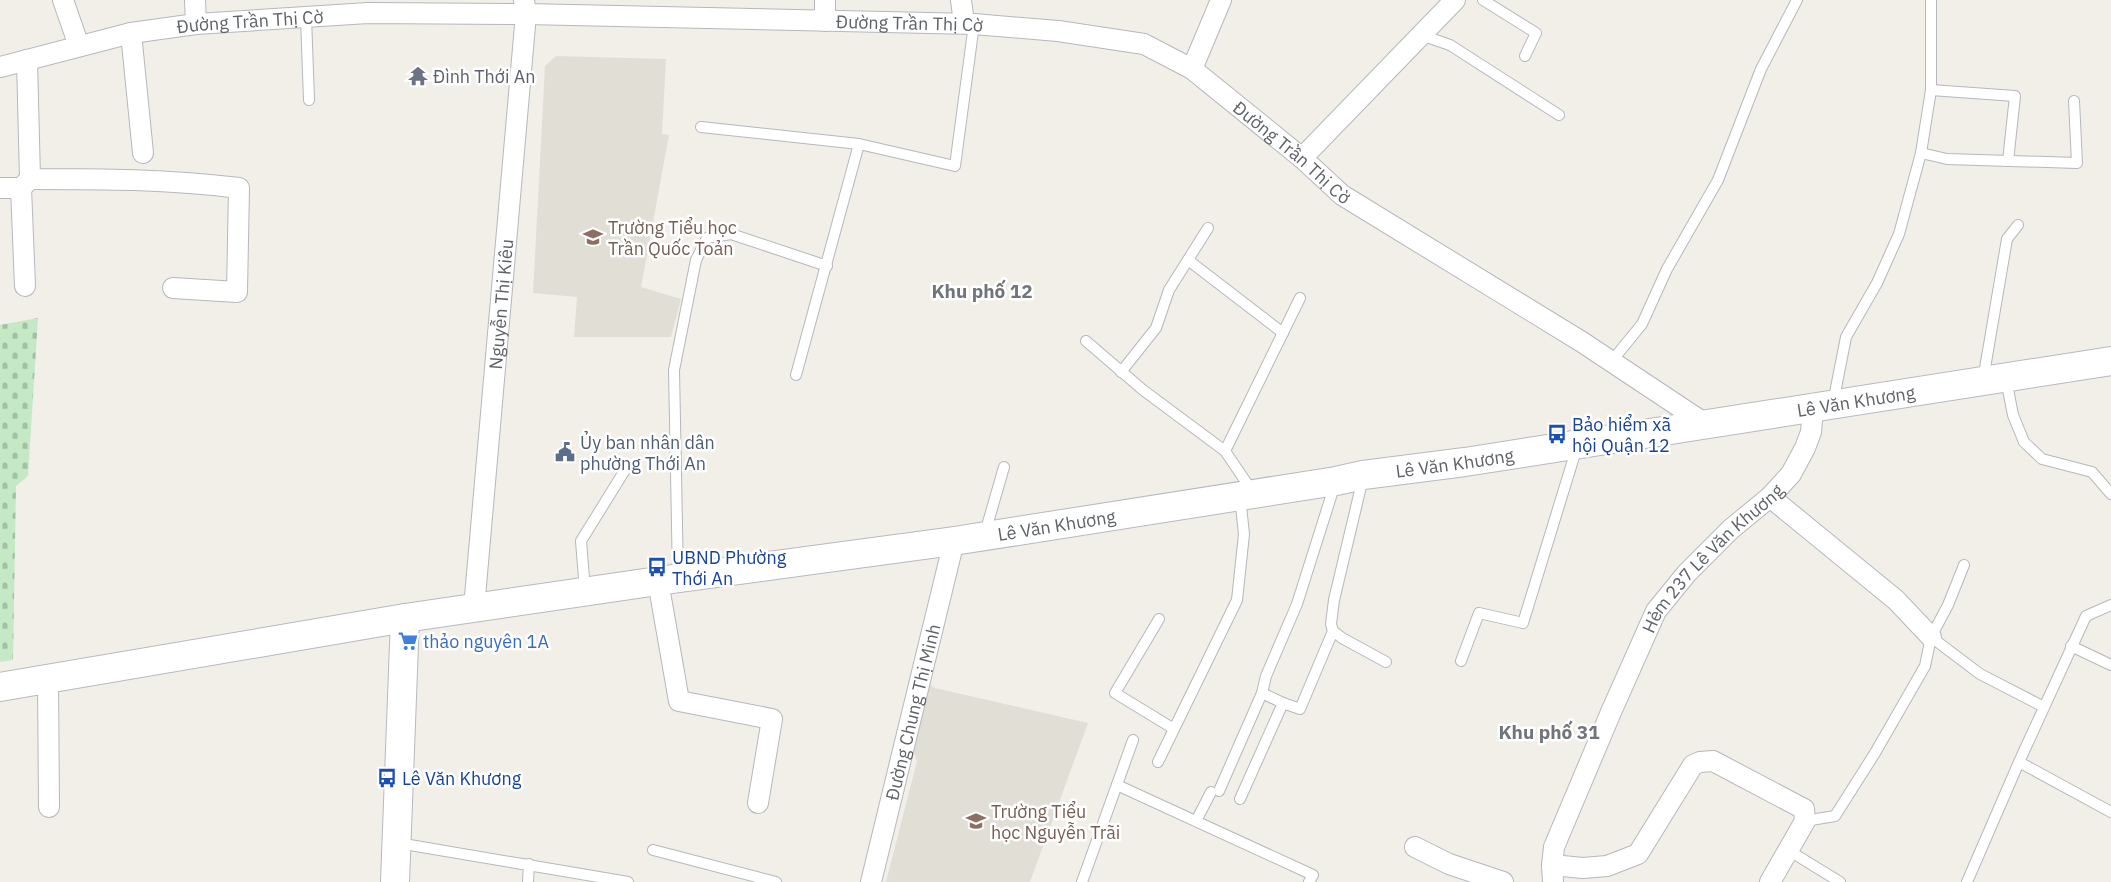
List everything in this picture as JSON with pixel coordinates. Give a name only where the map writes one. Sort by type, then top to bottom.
[{"type":"main road","name":"Lê Văn Khương","points":[[0,687],[405,618],[668,579],[984,537],[1364,475],[1464,462],[1704,423],[1823,407],[2111,361]]},
{"type":"main road","points":[[395,882],[405,618]]},
{"type":"street","points":[[63,0],[79,46]]},
{"type":"street","points":[[195,0],[196,24]]},
{"type":"street","points":[[825,0],[825,21]]},
{"type":"street","points":[[961,0],[969,24]]},
{"type":"street","points":[[1192,69],[1221,0]]},
{"type":"street","points":[[1302,158],[1455,0]]},
{"type":"street","name":"Đường Trần Thị Cờ","points":[[0,67],[131,33],[196,24],[306,17],[368,7],[606,8],[825,21],[969,24],[1058,31],[1144,44],[1192,69],[1302,158],[1342,195],[1611,362],[1704,423]]},
{"type":"street","name":"Nguyễn Thị Kiêu","points":[[474,608],[525,7]]},
{"type":"street","points":[[131,33],[143,153]]},
{"type":"street","points":[[25,286],[27,60]]},
{"type":"street","points":[[0,188],[25,184],[112,178],[196,182],[239,188],[237,292],[173,288]]},
{"type":"street","name":"Hẻm 237 Lê Văn Khương","points":[[1552,873],[1554,847],[1656,611],[1687,573],[1731,529],[1770,497],[1791,474],[1823,407]]},
{"type":"street","points":[[1770,497],[1896,600],[1931,637]]},
{"type":"street","name":"Đường Chung Thị Minh","points":[[871,882],[954,541]]},
{"type":"street","points":[[668,579],[679,701],[772,718],[758,803]]},
{"type":"street","points":[[48,680],[49,807]]},
{"type":"street","points":[[1552,873],[1607,866],[1638,854],[1693,765],[1700,762],[1713,761],[1804,809],[1805,821],[1770,882]]},
{"type":"street","points":[[1415,847],[1449,864],[1503,882]]},
{"type":"lane","points":[[1483,0],[1536,33],[1525,56]]},
{"type":"lane","points":[[1611,362],[1642,324],[1667,269],[1718,180],[1761,68],[1796,0]]},
{"type":"lane","points":[[1823,407],[1846,337],[1878,282],[1899,234],[1921,153],[1932,90],[1931,0]]},
{"type":"lane","points":[[306,17],[309,100]]},
{"type":"lane","points":[[701,127],[859,144],[955,166],[969,24]]},
{"type":"lane","points":[[1421,35],[1450,45],[1559,115]]},
{"type":"lane","points":[[1932,90],[2015,96],[2008,161]]},
{"type":"lane","points":[[1921,153],[1947,159],[2077,163],[2074,101]]},
{"type":"lane","points":[[796,375],[859,144]]},
{"type":"lane","points":[[2018,225],[2007,239],[1994,380],[2013,415],[2024,442],[2042,459],[2092,472],[2111,494]]},
{"type":"lane","points":[[1122,372],[1156,328],[1169,290],[1208,228]]},
{"type":"lane","points":[[668,579],[674,370],[696,260],[707,238],[731,234],[827,266]]},
{"type":"lane","points":[[1188,260],[1283,333]]},
{"type":"lane","points":[[1225,451],[1300,298]]},
{"type":"lane","points":[[1086,341],[1143,390],[1225,451],[1246,482],[1244,534],[1237,600],[1158,762]]},
{"type":"lane","points":[[1461,660],[1479,613],[1523,623],[1578,444]]},
{"type":"lane","points":[[984,537],[1004,467]]},
{"type":"lane","points":[[585,592],[581,541],[626,470]]},
{"type":"lane","points":[[1262,693],[1300,709],[1333,631],[1330,617],[1364,475]]},
{"type":"lane","points":[[1196,821],[1215,792],[1262,693],[1266,676],[1297,604],[1336,481]]},
{"type":"lane","points":[[1805,821],[1835,816],[1875,754],[1925,666],[1931,637],[1948,605],[1964,565]]},
{"type":"lane","points":[[1967,882],[2019,762],[2086,616],[2111,605]]},
{"type":"lane","points":[[1159,619],[1115,693],[1174,729]]},
{"type":"lane","points":[[1333,631],[1386,662]]},
{"type":"lane","points":[[1931,637],[1980,674],[2044,707]]},
{"type":"lane","points":[[2071,646],[2111,665]]},
{"type":"lane","points":[[1240,799],[1283,703]]},
{"type":"lane","points":[[1082,882],[1133,740]]},
{"type":"lane","points":[[2019,762],[2111,812]]},
{"type":"lane","points":[[1117,784],[1313,875],[1309,882]]},
{"type":"lane","points":[[397,843],[628,882]]},
{"type":"lane","points":[[653,850],[776,882]]},
{"type":"lane","points":[[1788,850],[1840,882]]},
{"type":"lane","points":[[528,882],[530,864]]},
{"type":"shaded area","name":"Trường Tiểu học Trần Quốc Toản","points":[[556,56],[666,59],[662,134],[669,135],[641,287],[681,299],[671,337],[574,337],[577,297],[533,293],[545,66]]},
{"type":"shaded area","name":"Trường Tiểu học Nguyễn Trãi","points":[[929,684],[935,688],[1088,723],[1030,882],[886,882],[917,761],[912,748]]},
{"type":"green space","points":[[38,318],[28,476],[16,486],[13,660],[0,662],[0,325]]},
{"type":"place","name":"Đình Thới An","points":[[418,76]]},
{"type":"place","name":"Trường Tiểu học Trần Quốc Toản","points":[[593,237]]},
{"type":"place","name":"Bảo hiểm xã hội Quận 12","points":[[1557,434]]},
{"type":"place","name":"Ủy ban nhân dân phường Thới An","points":[[565,452]]},
{"type":"place","name":"UBND Phường Thới An","points":[[657,567]]},
{"type":"place","name":"thảo nguyên 1A","points":[[408,641]]},
{"type":"place","name":"Lê Văn Khương","points":[[387,778]]},
{"type":"place","name":"Trường Tiểu học Nguyễn Trãi","points":[[976,821]]},
{"type":"district","name":"Khu phố 12","points":[[982,291]]},
{"type":"district","name":"Khu phố 31","points":[[1549,732]]}]
